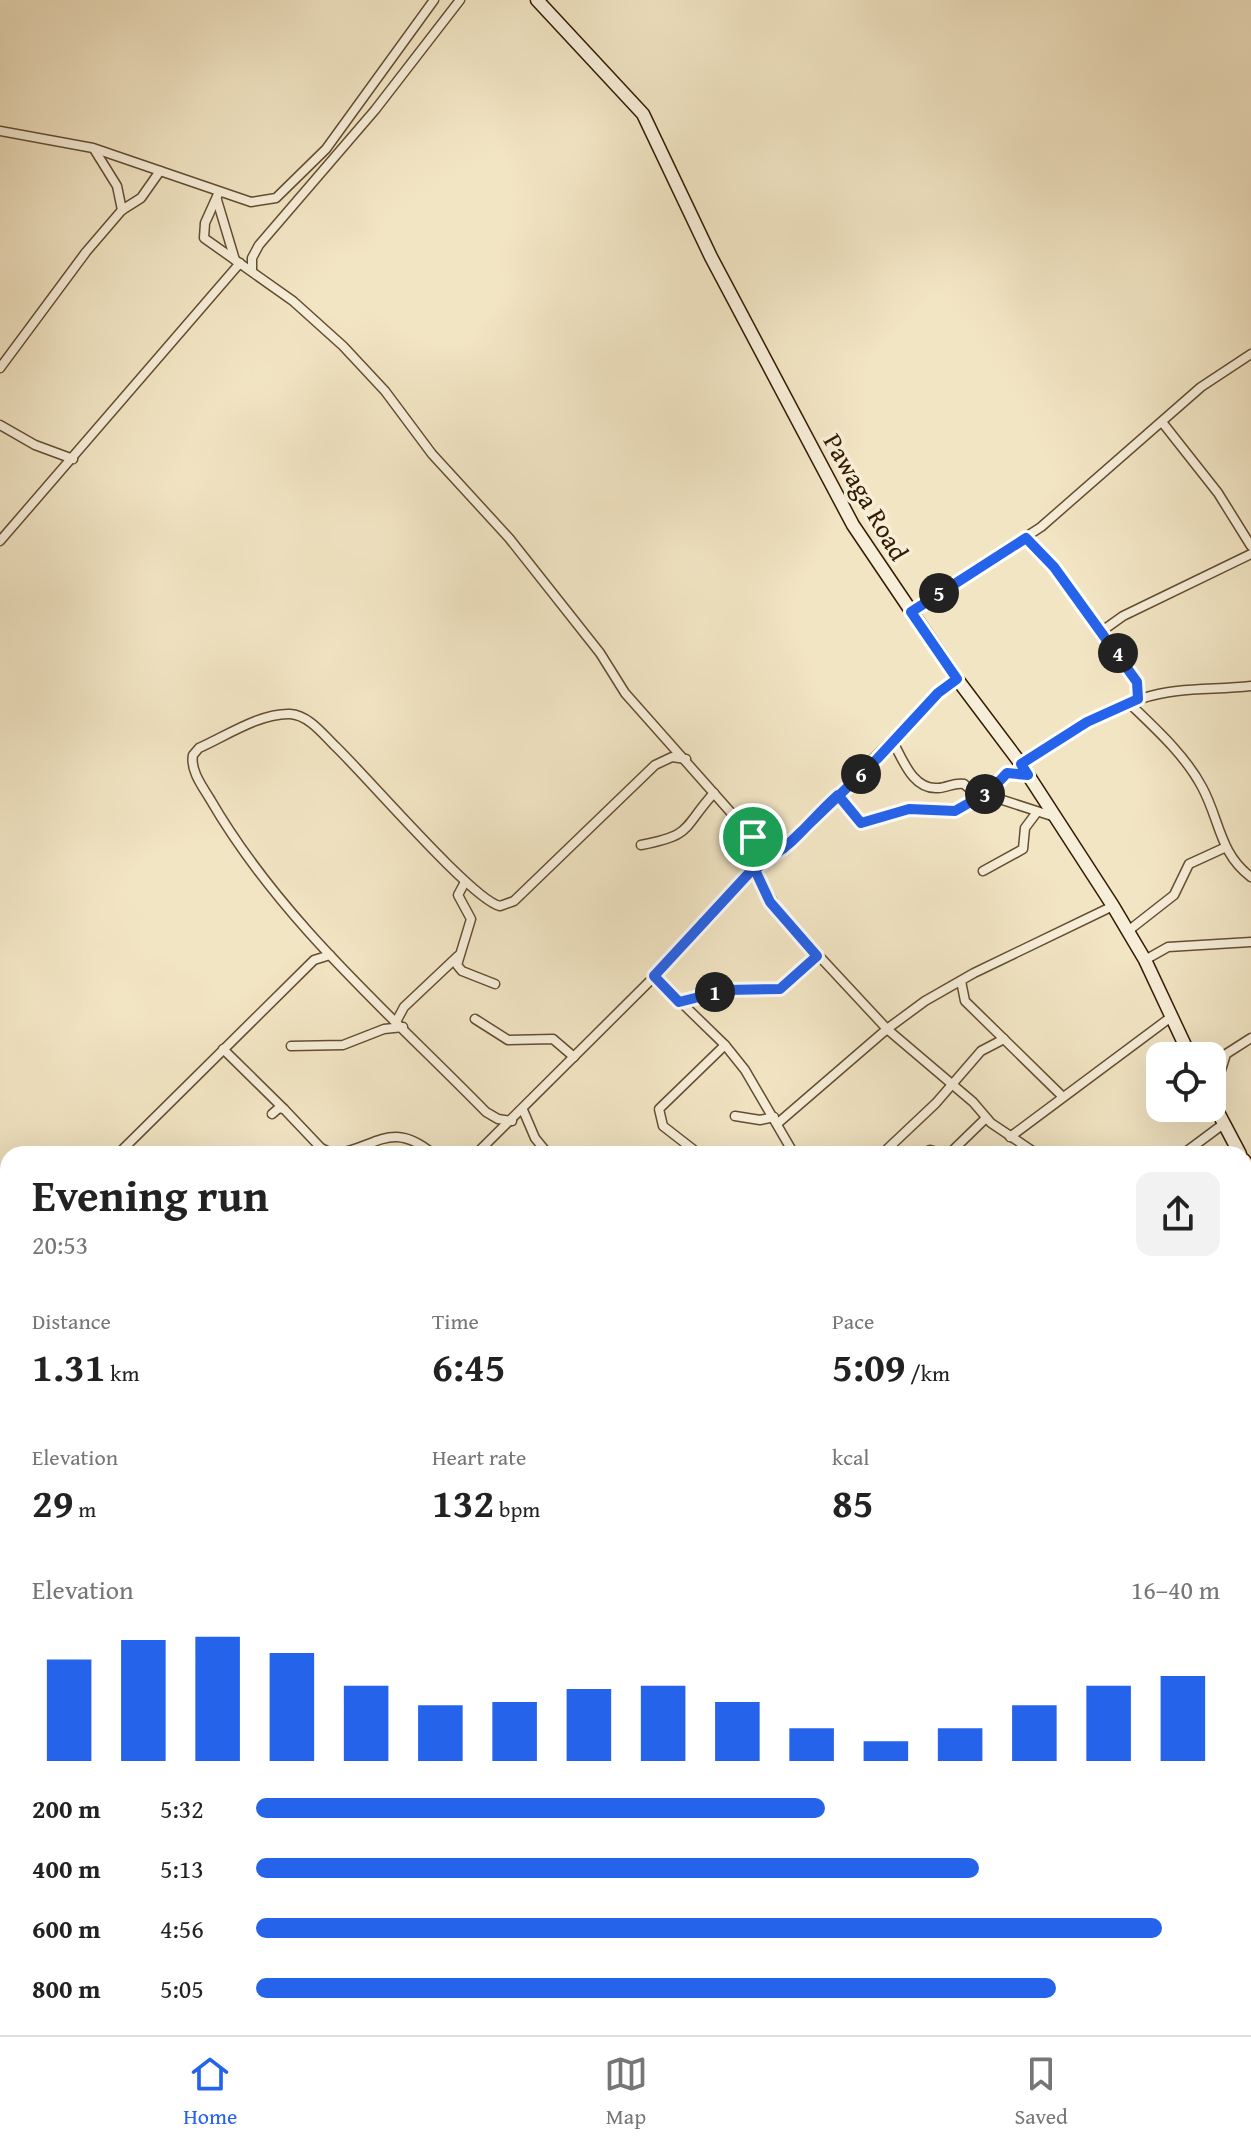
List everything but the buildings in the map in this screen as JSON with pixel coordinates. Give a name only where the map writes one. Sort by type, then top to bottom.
[{"type":"main road","name":"Pawaga Road","points":[[537,0],[643,114],[711,257],[853,525],[957,679],[1025,769],[1052,816],[1113,906],[1145,960],[1183,1042]]},
{"type":"main road","points":[[1221,1122],[1235,1146]]},
{"type":"street","points":[[0,131],[93,148],[160,171],[218,196],[265,202],[293,186],[343,128],[434,0]]},
{"type":"street","points":[[252,271],[252,258],[259,245],[375,110],[460,0]]},
{"type":"street","points":[[93,148],[117,186],[122,210]]},
{"type":"street","points":[[0,368],[86,252],[122,210],[141,198],[160,171]]},
{"type":"street","points":[[218,196],[238,262]]},
{"type":"street","points":[[218,196],[205,223],[204,238],[252,271],[343,346],[385,391],[432,454],[509,538],[600,653],[625,693],[753,837],[783,849]]},
{"type":"street","points":[[0,541],[238,262]]},
{"type":"street","points":[[911,612],[1026,538],[1201,387],[1251,354]]},
{"type":"street","points":[[1162,422],[1218,493],[1251,546]]},
{"type":"street","points":[[0,425],[35,445],[73,459]]},
{"type":"street","points":[[1026,538],[1054,567],[1134,675],[1133,701],[1202,785],[1224,848],[1251,877]]},
{"type":"street","points":[[1102,631],[1123,616],[1251,554]]},
{"type":"street","points":[[485,1146],[654,976],[753,870],[783,849],[893,742],[938,693],[957,679]]},
{"type":"street","points":[[838,795],[863,823],[909,809],[955,811],[981,795],[1007,773],[1025,769],[1087,722],[1133,701],[1177,691],[1251,686]]},
{"type":"street","points":[[512,1121],[498,1119],[486,1112],[286,908],[231,835],[193,769],[193,755],[199,748],[280,715],[304,718],[386,796],[465,882],[492,904],[507,905],[655,765],[672,757],[686,759]]},
{"type":"street","points":[[893,742],[904,765],[921,784],[938,788],[960,783],[981,795],[1052,816]]},
{"type":"street","points":[[641,845],[678,837],[690,827],[714,793]]},
{"type":"street","points":[[983,871],[1023,849],[1025,828],[1037,812]]},
{"type":"street","points":[[753,837],[753,870],[770,902],[817,956],[887,1029],[973,1102],[986,1118],[1024,1146]]},
{"type":"street","points":[[1128,931],[1174,895],[1189,864],[1224,848]]},
{"type":"street","points":[[465,882],[458,895],[471,919],[459,955],[459,969],[495,984]]},
{"type":"street","points":[[735,1116],[776,1120],[887,1029],[961,981],[1113,906]]},
{"type":"street","points":[[1145,960],[1168,947],[1251,942]]},
{"type":"street","points":[[126,1146],[314,960],[330,955]]},
{"type":"street","points":[[400,1024],[404,1007],[459,955]]},
{"type":"street","points":[[679,1002],[727,990],[780,989],[817,956]]},
{"type":"street","points":[[654,976],[725,1045],[776,1120],[790,1146]]},
{"type":"street","points":[[961,981],[965,1001],[1062,1096]]},
{"type":"street","points":[[1010,1137],[1171,1017]]},
{"type":"street","points":[[475,1019],[508,1040],[553,1039],[574,1057]]},
{"type":"street","points":[[291,1046],[343,1045],[400,1024]]},
{"type":"street","points":[[1226,1054],[1251,1038]]},
{"type":"street","points":[[890,1146],[984,1049],[1004,1039]]},
{"type":"street","points":[[689,1146],[663,1126],[659,1109],[725,1045]]},
{"type":"street","points":[[223,1049],[319,1146]]},
{"type":"street","points":[[272,1114],[279,1108],[284,1109]]},
{"type":"street","points":[[523,1110],[542,1146]]},
{"type":"street","points":[[955,1146],[986,1118]]},
{"type":"street","points":[[1194,1146],[1222,1125]]},
{"type":"street","points":[[355,1146],[393,1137],[415,1141],[422,1146]]},
{"type":"route","points":[[753,837],[755,859],[751,871],[654,976],[679,1002],[716,991],[780,989],[817,956],[770,902],[755,870],[761,864],[783,849],[788,845],[801,832],[823,808],[838,795],[861,823],[909,809],[955,811],[990,791],[1007,773],[1028,775],[1021,764],[1087,722],[1138,699],[1137,682],[1054,567],[1026,538],[911,612],[957,679],[938,693],[877,759],[823,808],[783,849],[767,846],[753,837]]}]
